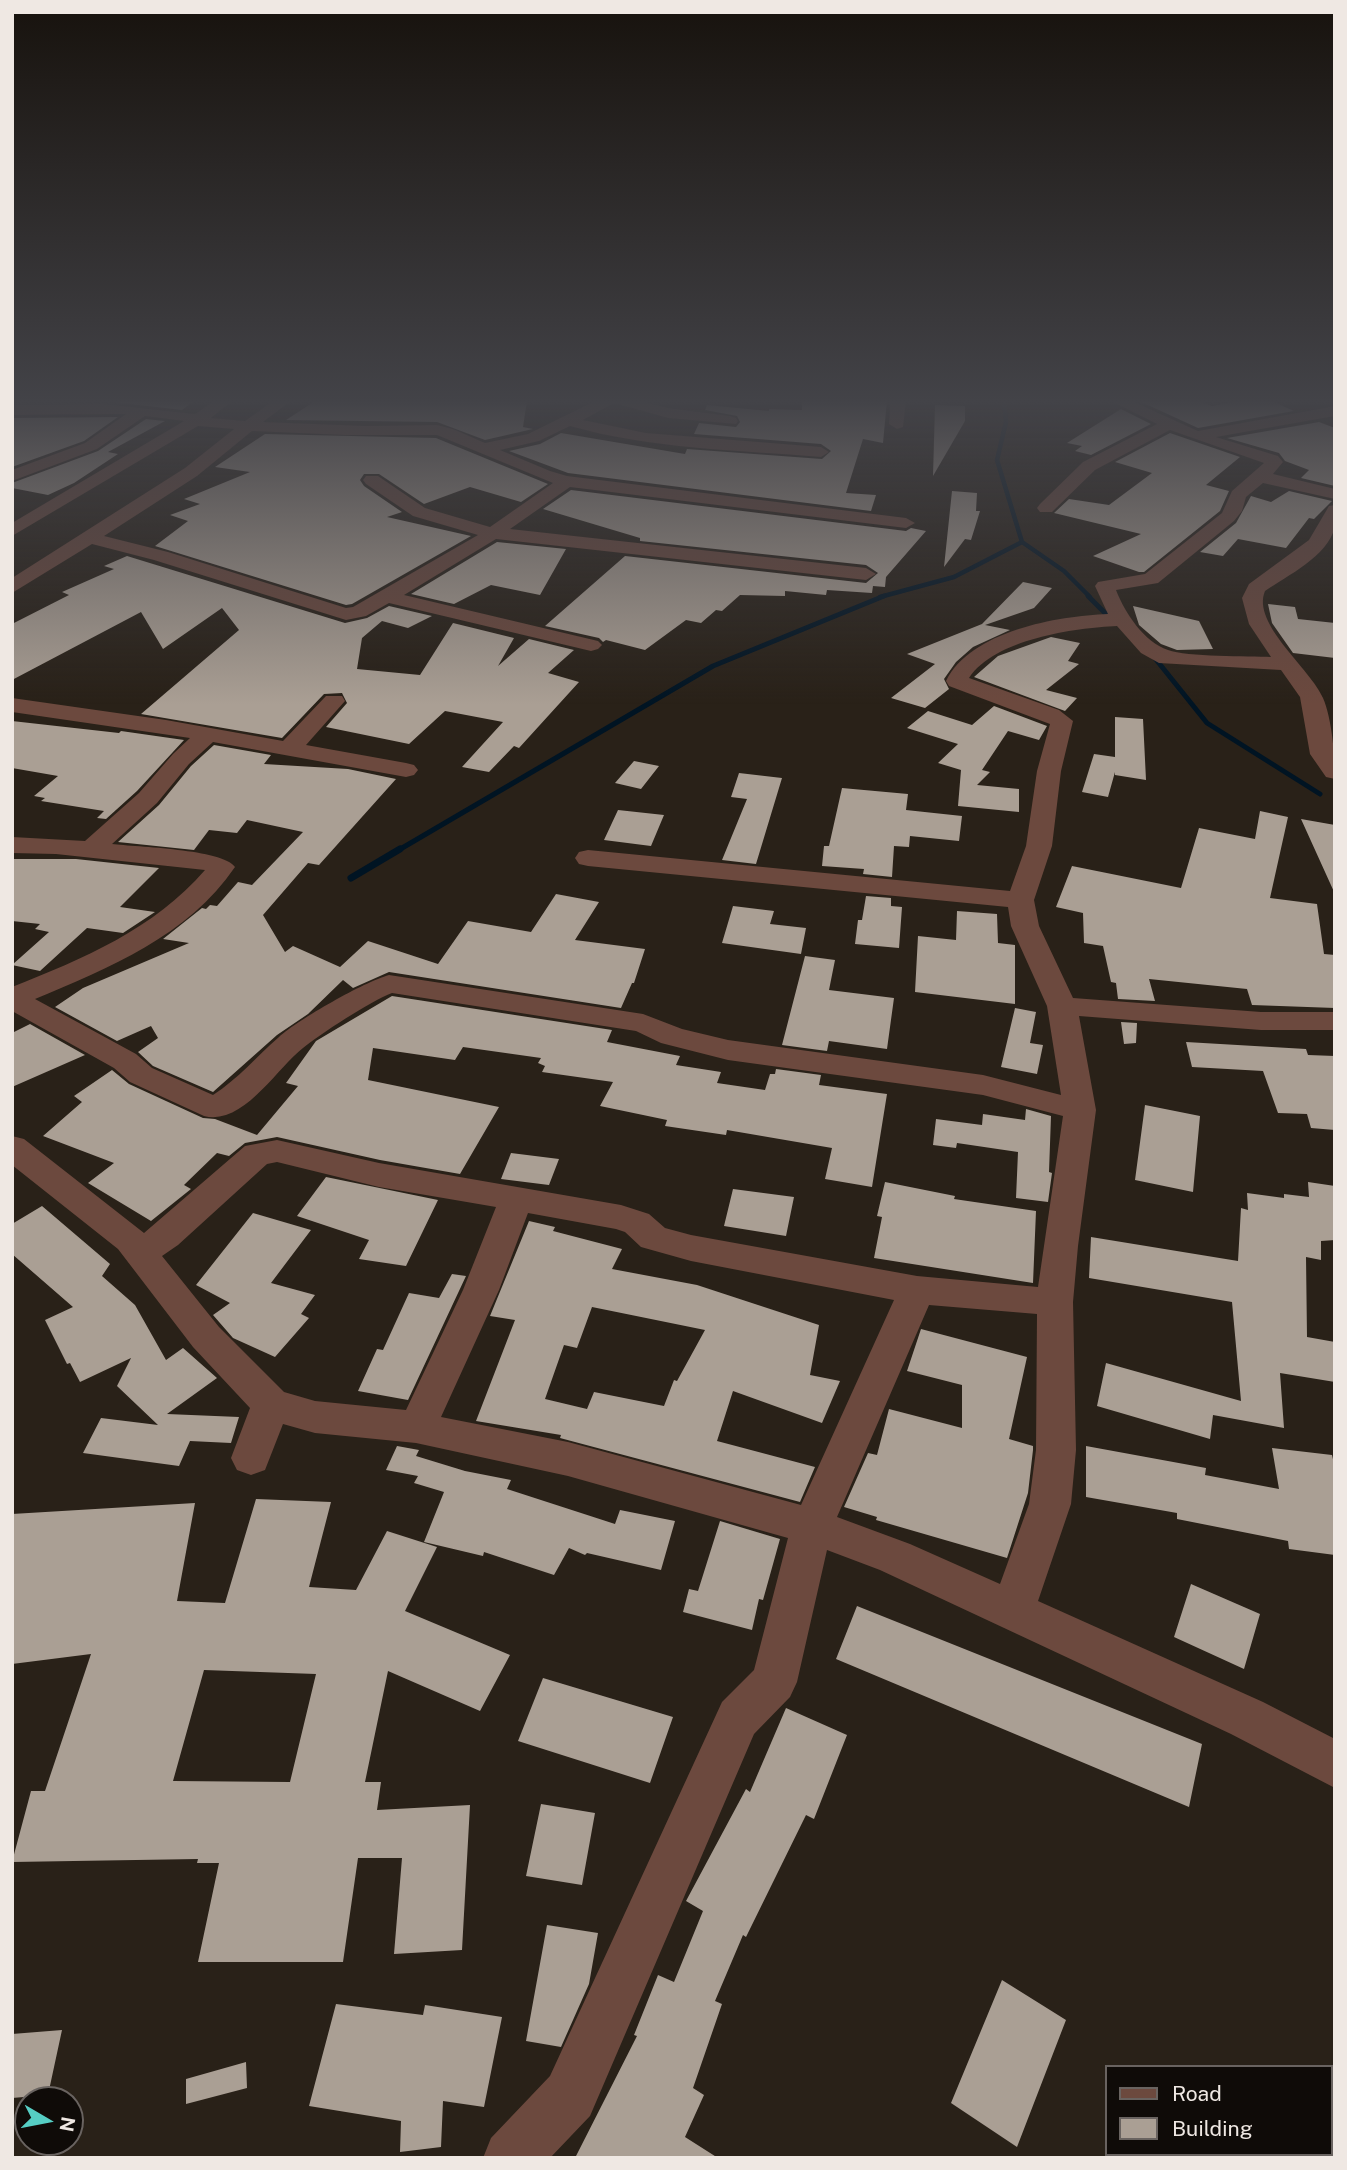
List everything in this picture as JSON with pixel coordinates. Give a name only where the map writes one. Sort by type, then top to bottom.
[{"type":"street","points":[[29,502],[48,507]]},
{"type":"street","points":[[12,531],[56,502]]},
{"type":"street","points":[[12,587],[144,502]]},
{"type":"street","points":[[405,502],[419,512],[492,533],[866,574]]},
{"type":"street","points":[[90,538],[161,556],[346,614],[359,612],[389,597],[536,502]]},
{"type":"street","points":[[739,502],[906,523]]},
{"type":"street","points":[[1046,508],[1052,502]]},
{"type":"street","points":[[1236,502],[1228,517],[1151,579],[1105,586],[1122,620],[1148,649],[1167,658],[1289,664]]},
{"type":"street","points":[[1331,523],[1307,553],[1279,570],[1251,594],[1255,614],[1310,692],[1316,706],[1323,757],[1335,772]]},
{"type":"street","points":[[389,597],[591,646]]},
{"type":"street","points":[[1012,1611],[1050,1504],[1056,1450],[1055,1301],[1059,1245],[1080,1110],[1062,1006],[1025,926],[1020,900],[1039,846],[1049,771],[1062,721],[957,681],[962,671],[983,655],[1021,634],[1094,621],[1122,620]]},
{"type":"street","points":[[288,750],[334,701]]},
{"type":"street","points":[[12,705],[406,770]]},
{"type":"street","points":[[90,850],[148,798],[181,759],[208,736]]},
{"type":"street","points":[[12,845],[90,850],[209,863],[222,867],[195,898],[125,950],[12,998]]},
{"type":"street","points":[[588,858],[1020,900]]},
{"type":"street","points":[[12,998],[125,1061],[141,1075],[215,1108],[243,1090],[292,1041],[376,989],[389,984],[643,1023],[672,1036],[728,1050],[983,1084],[1080,1110]]},
{"type":"street","points":[[1062,1006],[1261,1021],[1335,1021]]},
{"type":"street","points":[[12,1147],[131,1240],[206,1337],[271,1404],[315,1417],[416,1427],[568,1459],[812,1526],[895,1557],[1247,1718],[1335,1765]]},
{"type":"street","points":[[140,1253],[166,1236],[257,1153],[277,1152],[379,1175],[621,1217],[637,1223],[653,1238],[665,1242],[918,1290],[1055,1301]]},
{"type":"street","points":[[416,1427],[481,1290],[517,1198]]},
{"type":"street","points":[[511,2158],[570,2096],[738,1718],[774,1682],[812,1526],[918,1290]]},
{"type":"street","points":[[251,1458],[271,1404]]},
{"type":"building","points":[[194,502],[388,502],[402,512],[387,517],[471,536],[346,605],[155,546],[188,521],[170,515],[200,504]]},
{"type":"building","points":[[553,502],[671,502],[906,531],[911,528],[926,531],[886,577],[885,587],[873,586],[872,593],[827,590],[826,595],[785,591],[785,596],[740,595],[722,611],[716,610],[701,623],[686,620],[645,650],[545,626],[625,556],[866,583],[878,573],[866,565],[640,541],[640,538],[543,509]]},
{"type":"building","points":[[801,502],[874,502],[871,511]]},
{"type":"building","points":[[951,502],[976,502],[976,511],[980,511],[971,540],[965,539],[944,567]]},
{"type":"building","points":[[1066,502],[1109,505],[1113,502],[1224,502],[1220,511],[1144,572],[1093,556],[1141,534],[1054,513]]},
{"type":"building","points":[[1248,502],[1331,502],[1314,519],[1309,518],[1286,548],[1238,539],[1223,556],[1200,552],[1236,523]]},
{"type":"building","points":[[497,542],[566,549],[540,595],[491,585],[454,604],[411,594]]},
{"type":"building","points":[[127,556],[345,623],[367,618],[389,606],[432,616],[408,628],[382,621],[362,638],[357,669],[420,675],[453,623],[514,638],[498,666],[529,639],[574,650],[548,673],[579,682],[519,748],[514,746],[489,772],[462,767],[503,722],[445,711],[409,744],[326,727],[347,703],[342,693],[324,694],[282,738],[141,714],[239,630],[222,608],[163,649],[141,612],[12,680],[12,624],[69,595],[62,592],[114,569],[104,566]]},
{"type":"building","points":[[1023,582],[1052,588],[1034,608],[985,625],[1010,630],[973,647],[956,662],[944,679],[949,689],[925,708],[891,698],[935,664],[907,654],[982,624]]},
{"type":"building","points":[[1268,604],[1295,607],[1298,619],[1335,623],[1335,658],[1293,653],[1272,623]]},
{"type":"building","points":[[1133,606],[1199,621],[1213,649],[1177,650],[1161,644],[1139,625]]},
{"type":"building","points":[[1051,637],[1080,643],[1068,661],[1079,664],[1046,690],[1077,698],[1065,711],[974,677],[998,656]]},
{"type":"building","points":[[994,706],[1047,726],[1039,740],[1008,731],[982,770],[990,772],[977,785],[1019,789],[1019,812],[958,806],[961,770],[938,763],[958,744],[907,728],[928,711],[972,725]]},
{"type":"building","points":[[1115,717],[1143,719],[1146,780],[1115,775],[1115,772],[1108,797],[1082,792],[1094,754],[1115,757]]},
{"type":"building","points":[[12,721],[184,740],[137,791],[106,819],[97,818],[104,811],[41,801],[45,798],[34,796],[58,776],[12,768]]},
{"type":"building","points":[[214,745],[271,755],[264,764],[348,769],[396,779],[319,865],[308,863],[263,915],[285,952],[293,946],[340,967],[368,941],[438,964],[468,921],[531,932],[556,894],[599,902],[575,940],[645,949],[634,983],[621,1008],[389,972],[353,988],[343,980],[308,1014],[277,1035],[213,1092],[153,1066],[138,1052],[158,1038],[151,1026],[117,1041],[55,1007],[83,988],[189,943],[163,939],[202,908],[217,906],[238,882],[252,885],[303,832],[247,820],[237,833],[209,830],[194,850],[118,842],[159,805],[191,766]]},
{"type":"building","points":[[634,761],[659,766],[641,789],[615,783]]},
{"type":"building","points":[[739,773],[782,778],[756,864],[722,860],[747,799],[731,797]]},
{"type":"building","points":[[842,788],[908,794],[906,810],[962,816],[959,841],[910,836],[909,847],[894,846],[892,877],[863,874],[864,869],[822,866],[824,846],[829,846]]},
{"type":"building","points":[[618,810],[664,815],[651,846],[604,840]]},
{"type":"building","points":[[1260,811],[1288,817],[1270,898],[1317,904],[1324,954],[1335,955],[1335,1008],[1252,1005],[1247,989],[1149,979],[1155,1001],[1118,999],[1116,983],[1111,982],[1103,946],[1084,943],[1083,913],[1056,907],[1072,866],[1181,888],[1199,828],[1255,839]]},
{"type":"building","points":[[1301,819],[1335,825],[1335,894]]},
{"type":"building","points":[[12,859],[76,859],[159,868],[120,907],[155,912],[123,933],[87,928],[40,971],[12,965],[49,932],[35,929],[40,924],[12,921]]},
{"type":"building","points":[[866,896],[891,898],[891,906],[902,907],[899,948],[855,944],[858,920],[862,920]]},
{"type":"building","points":[[733,906],[774,911],[770,924],[806,928],[801,954],[722,943]]},
{"type":"building","points":[[957,911],[997,914],[998,943],[1015,945],[1015,1004],[915,992],[918,936],[956,940]]},
{"type":"building","points":[[805,956],[835,960],[829,990],[894,998],[887,1049],[829,1041],[827,1051],[782,1045]]},
{"type":"building","points":[[392,996],[612,1030],[607,1042],[680,1056],[676,1065],[721,1072],[717,1083],[765,1090],[770,1074],[775,1074],[776,1069],[821,1075],[819,1085],[887,1094],[872,1187],[825,1179],[832,1148],[727,1130],[726,1135],[665,1126],[667,1120],[600,1106],[613,1082],[542,1072],[545,1066],[538,1063],[541,1058],[463,1047],[455,1060],[373,1048],[368,1080],[499,1107],[460,1174],[380,1160],[277,1137],[245,1143],[229,1156],[217,1153],[184,1185],[191,1189],[151,1221],[88,1183],[114,1163],[43,1136],[82,1102],[74,1096],[112,1070],[129,1084],[203,1118],[215,1119],[257,1135],[298,1086],[286,1083],[316,1041]]},
{"type":"building","points":[[1015,1008],[1036,1012],[1030,1043],[1043,1045],[1037,1074],[1001,1067]]},
{"type":"building","points":[[1121,1022],[1137,1023],[1136,1043],[1124,1044]]},
{"type":"building","points":[[30,1024],[85,1055],[12,1087],[12,1033]]},
{"type":"building","points":[[1186,1042],[1306,1049],[1308,1055],[1335,1056],[1335,1130],[1311,1128],[1307,1114],[1278,1113],[1263,1071],[1192,1067]]},
{"type":"building","points":[[1145,1105],[1200,1116],[1193,1192],[1135,1180]]},
{"type":"building","points":[[1026,1109],[1051,1116],[1049,1172],[1052,1173],[1048,1202],[1016,1198],[1018,1152],[957,1143],[956,1148],[933,1145],[936,1119],[982,1125],[983,1114],[1025,1120]]},
{"type":"building","points":[[511,1153],[559,1159],[549,1185],[501,1179]]},
{"type":"building","points":[[326,1177],[438,1200],[406,1266],[359,1259],[369,1240],[297,1216]]},
{"type":"building","points":[[885,1182],[955,1196],[954,1199],[1036,1211],[1033,1283],[874,1258],[882,1217],[877,1216]]},
{"type":"building","points":[[1308,1182],[1335,1186],[1335,1240],[1321,1241],[1321,1260],[1306,1257],[1307,1337],[1335,1342],[1335,1382],[1280,1373],[1284,1428],[1213,1415],[1210,1439],[1097,1406],[1106,1363],[1241,1401],[1232,1302],[1089,1278],[1091,1237],[1238,1261],[1241,1208],[1248,1210],[1247,1193],[1284,1198],[1284,1194],[1309,1197]]},
{"type":"building","points":[[733,1189],[794,1197],[786,1236],[724,1226]]},
{"type":"building","points":[[42,1206],[110,1264],[102,1276],[135,1305],[166,1360],[183,1348],[217,1378],[167,1414],[239,1417],[231,1443],[190,1441],[179,1466],[83,1453],[101,1418],[158,1425],[117,1386],[131,1358],[80,1382],[70,1363],[67,1364],[45,1320],[73,1307],[12,1254],[12,1224]]},
{"type":"building","points":[[253,1213],[311,1230],[271,1283],[315,1295],[301,1314],[309,1318],[275,1357],[233,1338],[213,1315],[230,1303],[196,1285]]},
{"type":"building","points":[[529,1221],[555,1227],[553,1231],[622,1249],[612,1269],[697,1285],[819,1325],[810,1375],[840,1381],[822,1423],[733,1391],[717,1441],[815,1467],[800,1502],[560,1438],[561,1435],[476,1421],[515,1320],[490,1316]],"holes":[[[592,1307],[705,1330],[677,1381],[674,1380],[664,1406],[594,1392],[587,1409],[545,1399],[564,1345],[577,1348]]]},
{"type":"building","points":[[452,1274],[466,1276],[408,1400],[358,1391],[377,1349],[383,1350],[409,1293],[439,1298]]},
{"type":"building","points":[[921,1329],[1027,1357],[1009,1439],[1033,1446],[1033,1450],[1028,1493],[1007,1558],[876,1520],[877,1517],[844,1507],[868,1453],[877,1455],[889,1409],[962,1428],[962,1385],[907,1371]]},
{"type":"building","points":[[397,1446],[419,1450],[416,1456],[465,1471],[511,1480],[507,1489],[615,1524],[620,1510],[675,1521],[661,1570],[587,1553],[585,1555],[569,1548],[554,1575],[484,1552],[483,1556],[424,1542],[444,1492],[414,1483],[418,1476],[386,1470]]},
{"type":"building","points":[[1086,1446],[1206,1468],[1205,1475],[1279,1489],[1272,1448],[1332,1455],[1335,1468],[1335,1555],[1289,1549],[1288,1541],[1177,1519],[1177,1513],[1086,1497]]},
{"type":"building","points":[[256,1499],[331,1502],[309,1587],[356,1590],[387,1531],[437,1547],[405,1611],[510,1655],[480,1711],[388,1671],[365,1782],[381,1782],[377,1810],[470,1805],[462,1950],[394,1954],[402,1858],[358,1858],[343,1962],[198,1962],[219,1863],[197,1863],[198,1859],[12,1862],[31,1791],[45,1791],[91,1654],[12,1664],[12,1514],[195,1503],[177,1601],[225,1603]],"holes":[[[204,1670],[316,1674],[290,1782],[173,1781]]]},
{"type":"building","points":[[720,1521],[780,1539],[763,1600],[759,1599],[752,1630],[683,1612],[689,1589],[698,1591]]},
{"type":"building","points":[[1191,1584],[1260,1614],[1244,1669],[1174,1637]]},
{"type":"building","points":[[857,1606],[1202,1744],[1189,1807],[836,1659]]},
{"type":"building","points":[[543,1678],[673,1717],[650,1783],[518,1741]]},
{"type":"building","points":[[786,1708],[847,1735],[814,1819],[806,1815],[746,1937],[743,1935],[715,2001],[722,2004],[693,2088],[704,2095],[685,2137],[718,2158],[575,2158],[637,2036],[634,2035],[658,1975],[674,1982],[703,1911],[686,1901],[746,1789],[750,1792]]},
{"type":"building","points":[[541,1804],[595,1813],[582,1885],[526,1876]]},
{"type":"building","points":[[547,1925],[598,1933],[589,1984],[561,2047],[526,2041]]},
{"type":"building","points":[[1002,1980],[1066,2020],[1017,2147],[951,2103]]},
{"type":"building","points":[[336,2004],[423,2015],[425,2005],[502,2017],[484,2107],[443,2101],[441,2147],[400,2152],[401,2121],[309,2106]]},
{"type":"building","points":[[62,2030],[50,2086],[14,2086],[12,2098],[12,2034]]},
{"type":"building","points":[[246,2062],[247,2088],[186,2104],[186,2079]]},
{"type":"waterway","points":[[1010,502],[1022,542]]},
{"type":"waterway","points":[[880,597],[954,577],[1022,542]]},
{"type":"waterway","points":[[1022,542],[1064,571],[1090,597]]},
{"type":"waterway","points":[[397,851],[713,666],[884,596]]},
{"type":"waterway","points":[[1088,596],[1113,621]]},
{"type":"waterway","points":[[1154,657],[1207,723],[1320,794]]},
{"type":"waterway","points":[[351,878],[400,849]]}]
